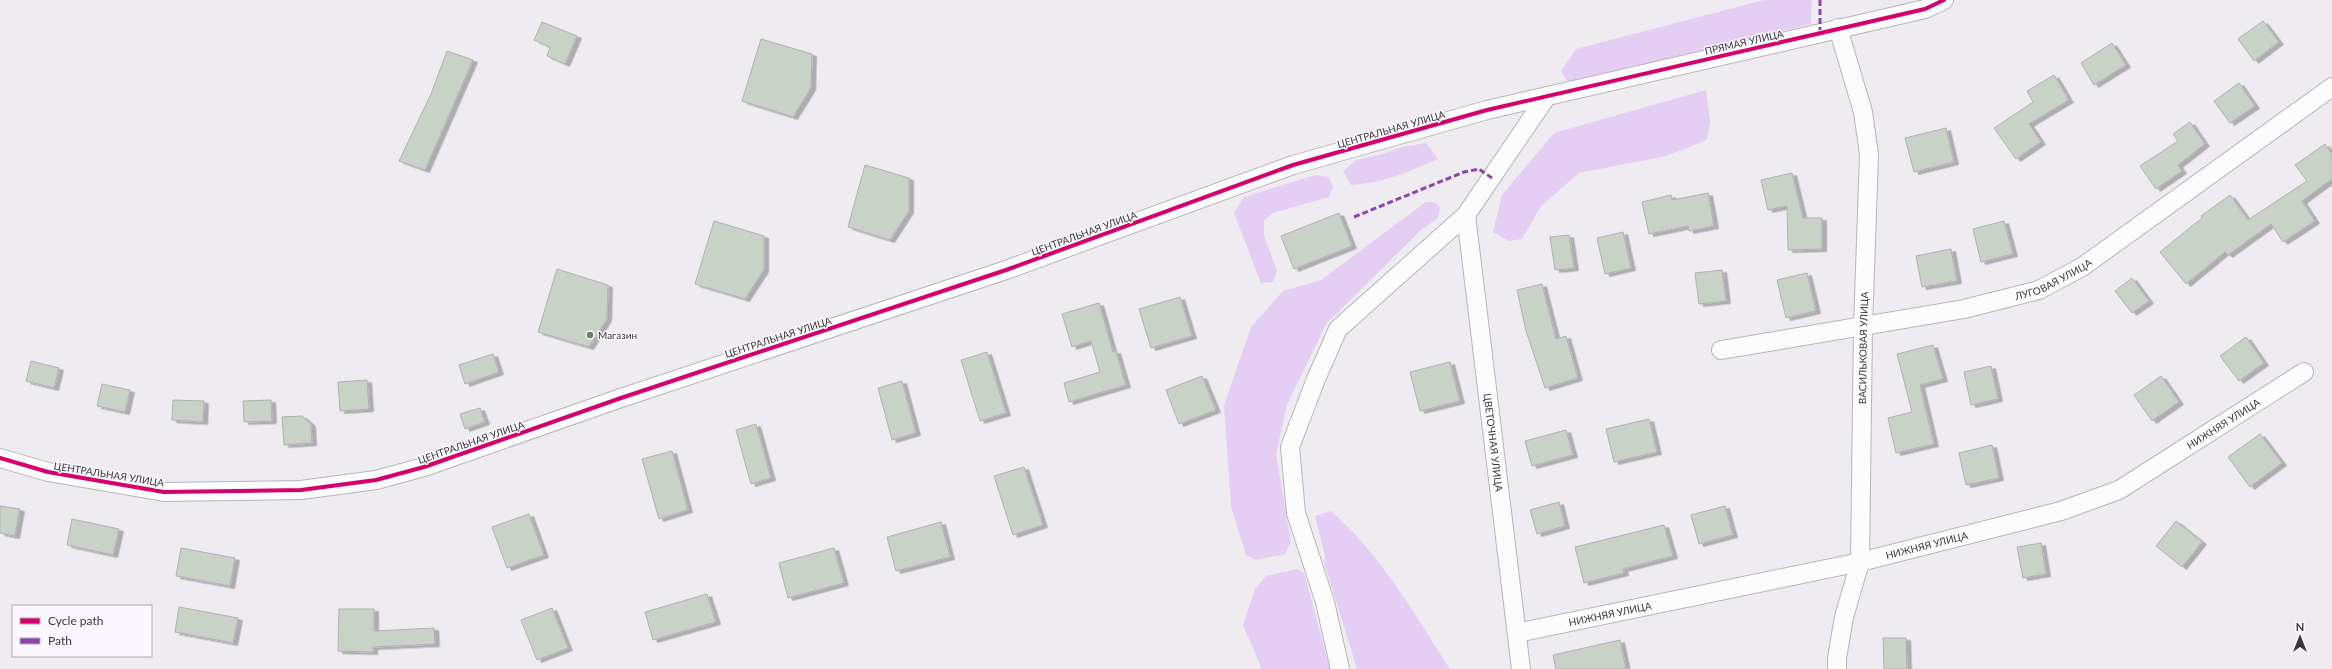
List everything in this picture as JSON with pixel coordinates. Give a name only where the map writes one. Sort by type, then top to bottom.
[{"type":"street","name":"ПРЯМАЯ УЛИЦА","points":[[1547,96],[1925,9],[1944,0]]},
{"type":"street","name":"ВАСИЛЬКОВАЯ УЛИЦА","points":[[1837,669],[1837,658],[1844,617],[1860,562],[1863,327],[1869,154],[1862,112],[1838,28]]},
{"type":"street","name":"ЛУГОВАЯ УЛИЦА","points":[[1722,350],[1964,309],[2045,286],[2082,267],[2332,87]]},
{"type":"street","points":[[1340,669],[1325,602],[1296,514],[1290,447],[1316,379],[1338,329],[1466,215],[1547,96]]},
{"type":"street","name":"ЦЕНТРАЛЬНАЯ УЛИЦА","points":[[0,458],[48,472],[164,492],[302,490],[376,480],[424,467],[628,395],[935,294],[1294,165],[1487,110],[1547,96]]},
{"type":"street","name":"ЦВЕТОЧНАЯ УЛИЦА","points":[[1466,215],[1488,413],[1521,669]]},
{"type":"street","name":"НИЖНЯЯ УЛИЦА","points":[[1517,633],[1860,562],[2062,511],[2118,490],[2304,372]]},
{"type":"shaded area","points":[[1764,0],[1812,0],[1811,24],[1571,86],[1561,71],[1576,49]]},
{"type":"shaded area","points":[[1706,90],[1710,122],[1707,140],[1666,156],[1579,173],[1541,206],[1522,239],[1509,241],[1493,232],[1502,195],[1554,133]]},
{"type":"shaded area","points":[[1426,143],[1438,159],[1396,176],[1374,182],[1351,185],[1343,171],[1356,160],[1383,154],[1402,147]]},
{"type":"shaded area","points":[[1315,175],[1329,177],[1333,187],[1329,197],[1273,213],[1264,220],[1264,236],[1277,271],[1273,282],[1261,283],[1234,213],[1244,197]]},
{"type":"shaded area","points":[[1426,202],[1435,202],[1440,208],[1438,218],[1422,229],[1326,324],[1287,405],[1276,454],[1291,542],[1285,554],[1256,560],[1246,555],[1231,506],[1224,405],[1251,327],[1283,291],[1321,280]]},
{"type":"shaded area","points":[[1331,511],[1366,546],[1410,606],[1450,669],[1357,669],[1324,562],[1325,556],[1315,516]]},
{"type":"shaded area","points":[[1297,569],[1304,573],[1330,669],[1262,669],[1243,625],[1255,589],[1266,576]]},
{"type":"building","points":[[2263,21],[2279,42],[2254,61],[2238,39]]},
{"type":"building","points":[[542,22],[577,36],[565,64],[547,56],[550,47],[534,40]]},
{"type":"building","points":[[761,39],[812,54],[811,88],[793,117],[742,101]]},
{"type":"building","points":[[2112,43],[2126,65],[2094,85],[2081,63]]},
{"type":"building","points":[[447,51],[473,60],[425,170],[399,161],[431,94]]},
{"type":"building","points":[[2054,75],[2069,100],[2029,124],[2041,142],[2016,159],[1994,128],[2033,102],[2027,91]]},
{"type":"building","points":[[2239,83],[2255,106],[2230,123],[2214,101]]},
{"type":"building","points":[[2190,122],[2205,144],[2178,165],[2182,171],[2156,189],[2140,166],[2178,141],[2173,134]]},
{"type":"building","points":[[1946,128],[1954,162],[1914,172],[1905,138]]},
{"type":"building","points":[[2325,144],[2332,154],[2332,179],[2302,201],[2315,221],[2283,242],[2271,224],[2228,255],[2225,252],[2186,284],[2160,252],[2202,218],[2201,216],[2230,195],[2248,220],[2307,181],[2295,165]]},
{"type":"building","points":[[865,165],[909,178],[909,211],[890,240],[848,227]]},
{"type":"building","points":[[1792,173],[1803,218],[1822,218],[1822,249],[1788,250],[1787,206],[1768,210],[1761,180]]},
{"type":"building","points":[[1708,193],[1714,226],[1689,231],[1688,226],[1649,234],[1642,202],[1671,195],[1672,200]]},
{"type":"building","points":[[1339,213],[1352,246],[1294,269],[1281,236]]},
{"type":"building","points":[[714,221],[764,236],[764,270],[745,299],[695,284]]},
{"type":"building","points":[[2004,221],[2013,254],[1981,262],[1973,229]]},
{"type":"building","points":[[1623,232],[1631,268],[1605,274],[1597,238]]},
{"type":"building","points":[[1569,235],[1574,268],[1555,270],[1550,237]]},
{"type":"building","points":[[1951,249],[1957,281],[1922,287],[1916,256]]},
{"type":"building","points":[[557,269],[608,285],[607,319],[589,347],[538,332]]},
{"type":"building","points":[[1722,270],[1726,301],[1699,304],[1695,273]]},
{"type":"building","points":[[1807,273],[1816,311],[1786,318],[1777,280]]},
{"type":"building","points":[[2132,278],[2149,301],[2132,313],[2115,291]]},
{"type":"building","points":[[1542,284],[1556,339],[1566,336],[1578,378],[1545,388],[1526,331],[1517,290]]},
{"type":"building","points":[[1180,297],[1192,336],[1151,348],[1139,309]]},
{"type":"building","points":[[1099,303],[1113,352],[1116,351],[1126,385],[1069,402],[1064,383],[1100,372],[1091,341],[1072,347],[1062,314]]},
{"type":"building","points":[[2246,337],[2264,363],[2239,381],[2220,356]]},
{"type":"building","points":[[1933,345],[1943,379],[1920,385],[1934,444],[1896,453],[1888,418],[1912,412],[1897,354]]},
{"type":"building","points":[[987,352],[1006,413],[980,421],[961,360]]},
{"type":"building","points":[[493,354],[499,372],[465,384],[459,365]]},
{"type":"building","points":[[31,361],[59,368],[54,388],[26,381]]},
{"type":"building","points":[[1450,362],[1460,401],[1420,411],[1410,372]]},
{"type":"building","points":[[1991,366],[1998,399],[1971,405],[1964,372]]},
{"type":"building","points":[[1202,376],[1216,410],[1179,424],[1166,390]]},
{"type":"building","points":[[2161,376],[2179,402],[2152,421],[2134,395]]},
{"type":"building","points":[[367,380],[369,409],[340,411],[338,382]]},
{"type":"building","points":[[902,381],[916,433],[892,440],[878,388]]},
{"type":"building","points":[[102,384],[130,390],[125,412],[97,406]]},
{"type":"building","points":[[173,400],[204,401],[203,422],[172,420]]},
{"type":"building","points":[[271,400],[272,421],[244,422],[243,401]]},
{"type":"building","points":[[480,408],[485,422],[465,429],[460,414]]},
{"type":"building","points":[[302,416],[311,424],[312,443],[284,445],[282,417]]},
{"type":"building","points":[[1649,419],[1657,452],[1614,462],[1606,429]]},
{"type":"building","points":[[756,424],[771,478],[751,484],[736,430]]},
{"type":"building","points":[[1566,430],[1573,455],[1532,466],[1525,441]]},
{"type":"building","points":[[2260,434],[2282,463],[2250,487],[2228,457]]},
{"type":"building","points":[[1992,445],[1999,478],[1966,485],[1959,453]]},
{"type":"building","points":[[672,451],[688,510],[659,519],[642,459]]},
{"type":"building","points":[[1024,467],[1043,525],[1013,535],[994,476]]},
{"type":"building","points":[[1559,502],[1565,526],[1537,534],[1530,510]]},
{"type":"building","points":[[0,506],[20,509],[15,536],[0,533]]},
{"type":"building","points":[[1725,506],[1733,535],[1699,544],[1691,515]]},
{"type":"building","points":[[529,514],[544,555],[507,568],[492,527]]},
{"type":"building","points":[[72,519],[119,529],[113,555],[67,545]]},
{"type":"building","points":[[2176,521],[2202,542],[2182,567],[2156,546]]},
{"type":"building","points":[[941,522],[950,557],[896,571],[887,537]]},
{"type":"building","points":[[1664,525],[1673,556],[1623,569],[1624,573],[1584,583],[1575,547]]},
{"type":"building","points":[[2041,543],[2046,574],[2023,578],[2017,547]]},
{"type":"building","points":[[181,548],[235,558],[230,586],[176,576]]},
{"type":"building","points":[[834,548],[844,583],[788,598],[779,563]]},
{"type":"building","points":[[707,594],[716,622],[653,640],[645,612]]},
{"type":"building","points":[[179,607],[238,618],[233,643],[175,632]]},
{"type":"building","points":[[552,608],[568,648],[537,660],[521,620]]},
{"type":"building","points":[[339,609],[374,609],[374,631],[434,628],[435,644],[373,647],[373,652],[338,651]]},
{"type":"building","points":[[1883,638],[1906,638],[1907,669],[1884,669]]},
{"type":"building","points":[[1620,640],[1626,669],[1556,669],[1553,655]]},
{"type":"marked path","points":[[1820,0],[1820,33]]},
{"type":"marked path","points":[[1354,217],[1464,172],[1479,169],[1492,178]]},
{"type":"cycle path","points":[[0,458],[48,472],[164,492],[301,490],[376,480],[424,467],[621,398],[1006,270],[1293,165],[1487,110],[1925,9],[1944,0]]},
{"type":"place","name":"Магазин","points":[[590,335]]}]
